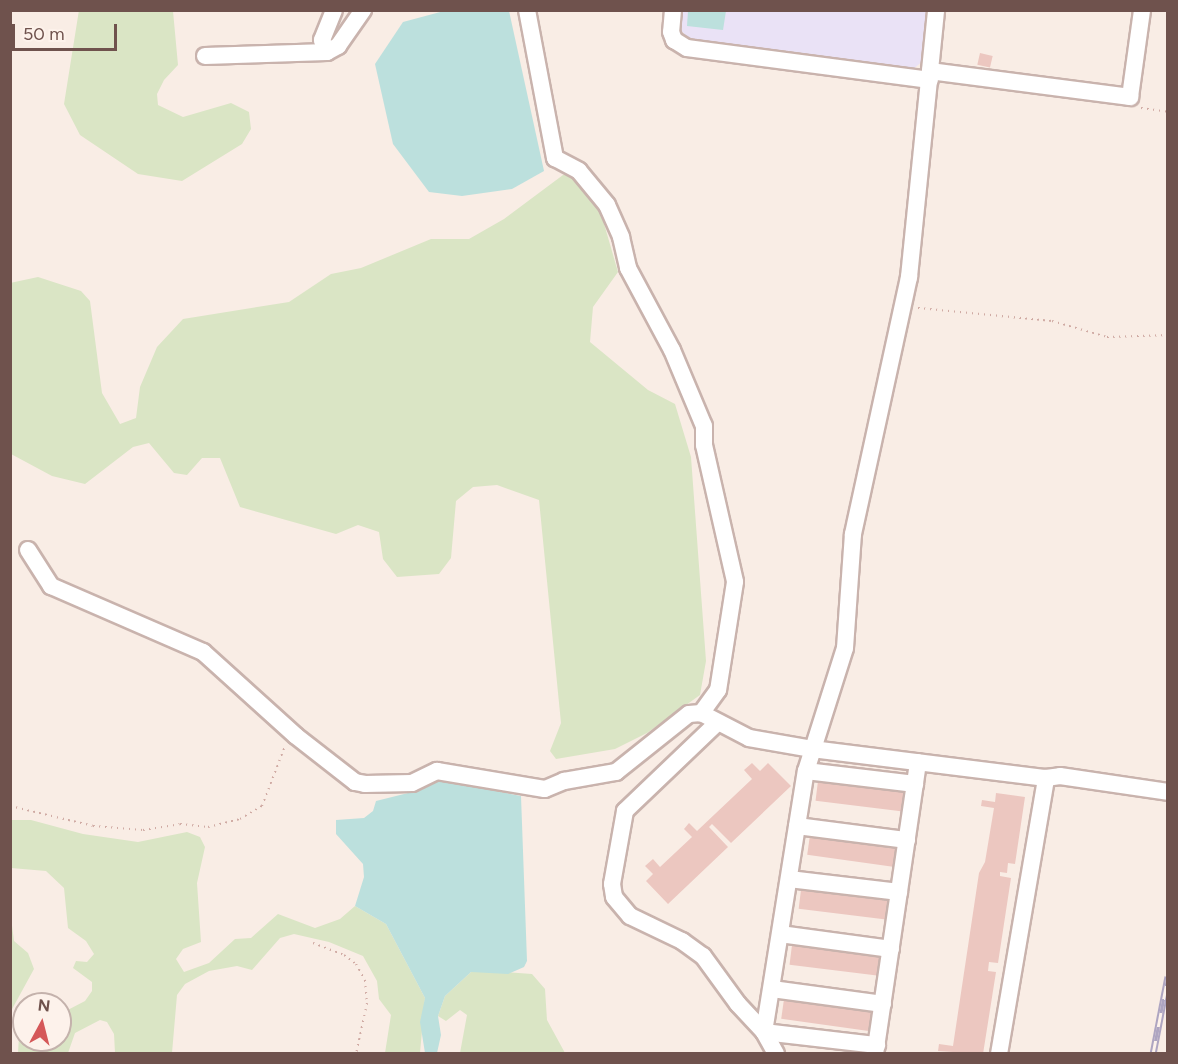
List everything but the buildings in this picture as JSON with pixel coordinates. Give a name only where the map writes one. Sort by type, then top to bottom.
[{"type":"street","points":[[327,51],[322,40],[334,10]]},
{"type":"street","points":[[205,56],[327,51],[338,46],[363,10]]},
{"type":"street","points":[[527,10],[555,158],[579,171],[594,184],[607,205],[621,237],[628,268],[672,350],[704,426],[704,446],[735,582],[718,690],[701,713]]},
{"type":"street","points":[[673,10],[671,32],[674,40],[687,48],[1130,97],[1142,10]]},
{"type":"street","points":[[764,1032],[806,771],[845,648],[853,534],[903,307],[936,10]]},
{"type":"street","points":[[28,549],[51,586],[203,652],[296,736],[355,782],[365,784],[412,783],[437,771],[545,789],[586,776],[616,772],[689,714],[701,713],[716,724],[749,738],[812,749],[1046,778],[1060,776],[1167,792]]},
{"type":"street","points":[[716,724],[625,812],[613,890],[619,907],[630,916],[682,941],[703,956],[738,1004],[764,1032],[776,1053]]},
{"type":"street","points":[[764,1032],[876,1049],[918,762]]},
{"type":"street","points":[[806,771],[915,784]]},
{"type":"street","points":[[999,1053],[1046,778]]},
{"type":"street","points":[[797,826],[907,840]]},
{"type":"street","points":[[789,879],[899,892]]},
{"type":"street","points":[[780,934],[891,949]]},
{"type":"street","points":[[772,989],[883,1004]]},
{"type":"path","points":[[1130,97],[1135,106],[1167,112]]},
{"type":"path","points":[[903,307],[1052,321],[1107,337],[1167,335]]},
{"type":"path","points":[[10,806],[93,826],[143,830],[180,824],[208,827],[250,814],[261,806],[274,779],[280,752],[296,736]]},
{"type":"path","points":[[313,943],[350,959],[365,980],[367,1003],[356,1053]]},
{"type":"shaded area","points":[[676,11],[929,11],[923,61],[912,70],[779,58],[689,39],[674,23]]},
{"type":"green space","points":[[79,10],[173,11],[178,65],[164,80],[157,94],[158,105],[183,117],[231,103],[249,112],[251,129],[242,144],[182,181],[138,174],[80,135],[64,104]]},
{"type":"green space","points":[[563,175],[577,175],[594,189],[618,272],[593,307],[590,342],[648,390],[675,404],[691,457],[706,661],[700,695],[647,733],[615,749],[556,759],[550,751],[561,723],[539,500],[497,485],[473,487],[456,501],[451,558],[439,574],[397,577],[383,559],[379,532],[358,525],[336,534],[240,507],[220,458],[202,458],[187,475],[174,473],[149,443],[133,447],[85,484],[52,476],[11,454],[10,283],[38,277],[81,291],[90,301],[102,393],[120,424],[136,418],[140,387],[157,347],[183,319],[289,302],[331,274],[361,268],[431,239],[469,239],[504,219]]},
{"type":"green space","points":[[10,820],[31,820],[83,834],[138,842],[187,832],[200,837],[205,847],[197,883],[201,942],[183,949],[176,959],[184,972],[209,963],[235,939],[251,938],[278,914],[315,928],[340,919],[355,906],[386,924],[425,998],[420,1053],[385,1053],[391,1015],[379,999],[377,981],[363,956],[329,942],[294,934],[280,938],[252,970],[237,966],[209,971],[185,984],[177,995],[172,1053],[115,1053],[114,1034],[107,1022],[100,1020],[75,1033],[72,1042],[72,1008],[85,1001],[92,991],[92,982],[73,968],[76,961],[87,962],[94,954],[86,941],[68,928],[64,888],[46,871],[11,868]]},
{"type":"green space","points":[[11,918],[14,941],[28,953],[34,969],[21,992],[12,992],[11,1011]]},
{"type":"green space","points":[[471,972],[532,974],[545,989],[547,1020],[565,1053],[460,1053],[467,1015],[460,1010],[446,1021],[438,1016],[445,996]]},
{"type":"green space","points":[[18,1052],[68,1052],[68,1053]]},
{"type":"water","points":[[444,11],[509,11],[544,171],[512,189],[462,196],[429,192],[393,144],[375,64],[403,22]]},
{"type":"water","points":[[688,11],[726,11],[723,30],[687,26]]},
{"type":"water","points":[[439,780],[521,796],[527,961],[524,967],[508,974],[471,972],[445,996],[438,1016],[441,1035],[437,1053],[425,1053],[420,1022],[425,998],[386,924],[355,906],[364,877],[363,864],[336,834],[336,820],[364,818],[373,811],[376,801],[420,790]]},
{"type":"railway","points":[[1153,1054],[1168,976]]}]
